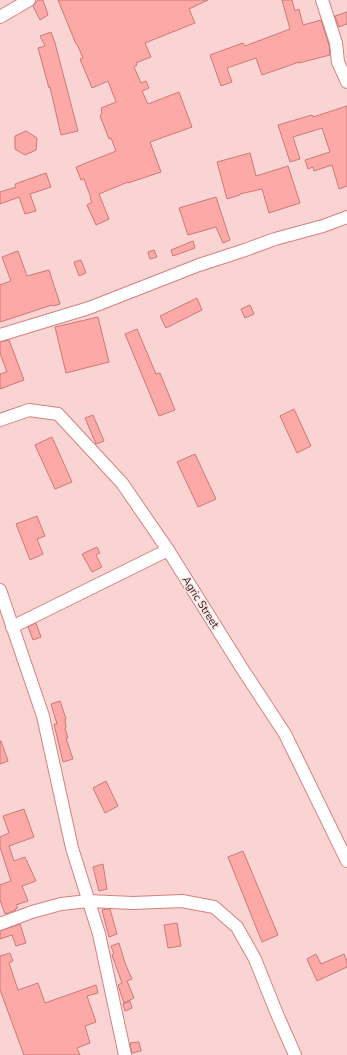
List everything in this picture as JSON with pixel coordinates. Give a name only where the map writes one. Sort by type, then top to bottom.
[{"type":"street","points":[[0,17],[29,0]]},
{"type":"street","points":[[322,0],[336,43],[338,62],[347,82]]},
{"type":"street","points":[[0,336],[89,308],[199,265],[275,239],[323,226],[347,217]]},
{"type":"street","name":"Agric Street","points":[[0,420],[29,410],[58,414],[122,483],[168,550],[285,734],[347,861]]},
{"type":"street","points":[[12,627],[168,550]]},
{"type":"street","points":[[0,590],[43,716],[72,848],[99,934],[125,1055]]},
{"type":"street","points":[[0,924],[32,912],[61,904],[88,901],[133,903],[182,901],[214,906],[237,927],[255,959],[295,1055]]},
{"type":"building","points":[[38,0],[43,0],[48,15],[40,20],[33,6]]},
{"type":"building","points":[[58,0],[208,0],[189,9],[195,23],[145,43],[151,57],[136,63],[137,65],[134,67],[141,83],[146,81],[149,88],[142,91],[148,104],[179,92],[192,127],[150,142],[161,172],[128,182],[99,194],[109,219],[96,225],[87,205],[92,202],[90,199],[91,198],[84,179],[81,180],[76,167],[116,151],[111,138],[109,139],[100,116],[102,113],[101,108],[116,102],[108,81],[92,88],[80,59],[83,58]]},
{"type":"building","points":[[282,0],[292,0],[295,11],[299,9],[303,25],[321,20],[329,45],[330,55],[299,62],[262,75],[256,58],[227,68],[232,82],[221,86],[210,55],[243,43],[245,46],[290,29]]},
{"type":"building","points":[[347,12],[347,24],[339,27],[335,16]]},
{"type":"building","points":[[51,32],[78,131],[61,135],[50,87],[49,88],[38,48],[45,46],[40,36]]},
{"type":"building","points":[[347,106],[347,186],[339,189],[332,165],[314,171],[313,167],[308,169],[305,160],[330,152],[322,128],[293,137],[300,159],[290,162],[278,125],[312,115],[313,117]]},
{"type":"building","points":[[26,131],[37,138],[36,150],[25,155],[15,149],[15,136]]},
{"type":"building","points":[[250,153],[256,176],[288,166],[300,203],[269,213],[262,189],[240,194],[227,199],[217,162]]},
{"type":"building","points":[[46,173],[51,187],[30,194],[36,211],[25,214],[19,197],[0,204],[0,192],[16,187],[15,184]]},
{"type":"building","points":[[216,197],[230,240],[223,243],[216,227],[188,235],[179,208]]},
{"type":"building","points":[[193,241],[195,248],[173,256],[171,250]]},
{"type":"building","points":[[154,250],[157,257],[150,259],[148,252]]},
{"type":"building","points":[[18,251],[27,276],[49,270],[60,304],[52,305],[0,322],[0,285],[11,281],[2,257]]},
{"type":"building","points":[[81,260],[86,273],[79,276],[74,262]]},
{"type":"building","points":[[197,298],[202,310],[166,328],[160,316]]},
{"type":"building","points":[[250,305],[254,314],[245,318],[241,309]]},
{"type":"building","points":[[98,317],[109,362],[66,373],[55,327]]},
{"type":"building","points":[[137,329],[156,374],[160,373],[175,410],[159,416],[125,334]]},
{"type":"building","points":[[9,340],[24,380],[0,389],[0,374],[7,372],[0,353],[0,342]]},
{"type":"building","points":[[294,409],[311,446],[297,453],[280,416]]},
{"type":"building","points":[[93,415],[104,441],[96,444],[85,418]]},
{"type":"building","points":[[52,437],[72,482],[55,489],[35,445]]},
{"type":"building","points":[[195,454],[216,499],[198,507],[177,462]]},
{"type":"building","points":[[37,516],[45,536],[37,539],[43,554],[30,560],[16,524]]},
{"type":"building","points":[[97,547],[100,553],[96,555],[102,567],[92,572],[82,554]]},
{"type":"building","points":[[36,623],[41,637],[33,640],[28,627]]},
{"type":"building","points":[[60,701],[66,719],[65,728],[68,738],[66,738],[73,759],[63,762],[54,724],[57,724],[51,704]]},
{"type":"building","points":[[0,741],[8,761],[0,764]]},
{"type":"building","points":[[106,781],[118,806],[105,813],[93,788]]},
{"type":"building","points":[[24,809],[34,837],[9,846],[14,861],[25,857],[36,881],[22,886],[28,901],[16,905],[18,908],[15,909],[16,910],[5,914],[0,900],[0,885],[11,881],[0,847],[0,837],[9,833],[3,816]]},
{"type":"building","points":[[243,851],[278,935],[262,942],[228,857]]},
{"type":"building","points":[[103,864],[107,889],[99,891],[93,867]]},
{"type":"building","points":[[110,909],[117,934],[109,937],[102,910]]},
{"type":"building","points":[[177,923],[181,946],[168,948],[164,925]]},
{"type":"building","points":[[20,924],[26,943],[16,946],[12,935],[0,939],[0,931]]},
{"type":"building","points":[[119,943],[132,979],[127,981],[134,998],[124,1003],[118,985],[122,983],[112,955],[114,954],[111,946]]},
{"type":"building","points":[[10,953],[13,961],[9,963],[18,990],[38,983],[45,1003],[96,985],[98,993],[87,996],[96,1022],[85,1026],[90,1043],[77,1048],[80,1055],[24,1055],[0,990],[0,956]]},
{"type":"building","points":[[316,954],[321,964],[344,954],[347,967],[317,981],[307,959]]},
{"type":"building","points":[[130,1001],[132,1008],[125,1011],[123,1004]]},
{"type":"building","points":[[139,1042],[141,1051],[132,1053],[130,1043]]}]
